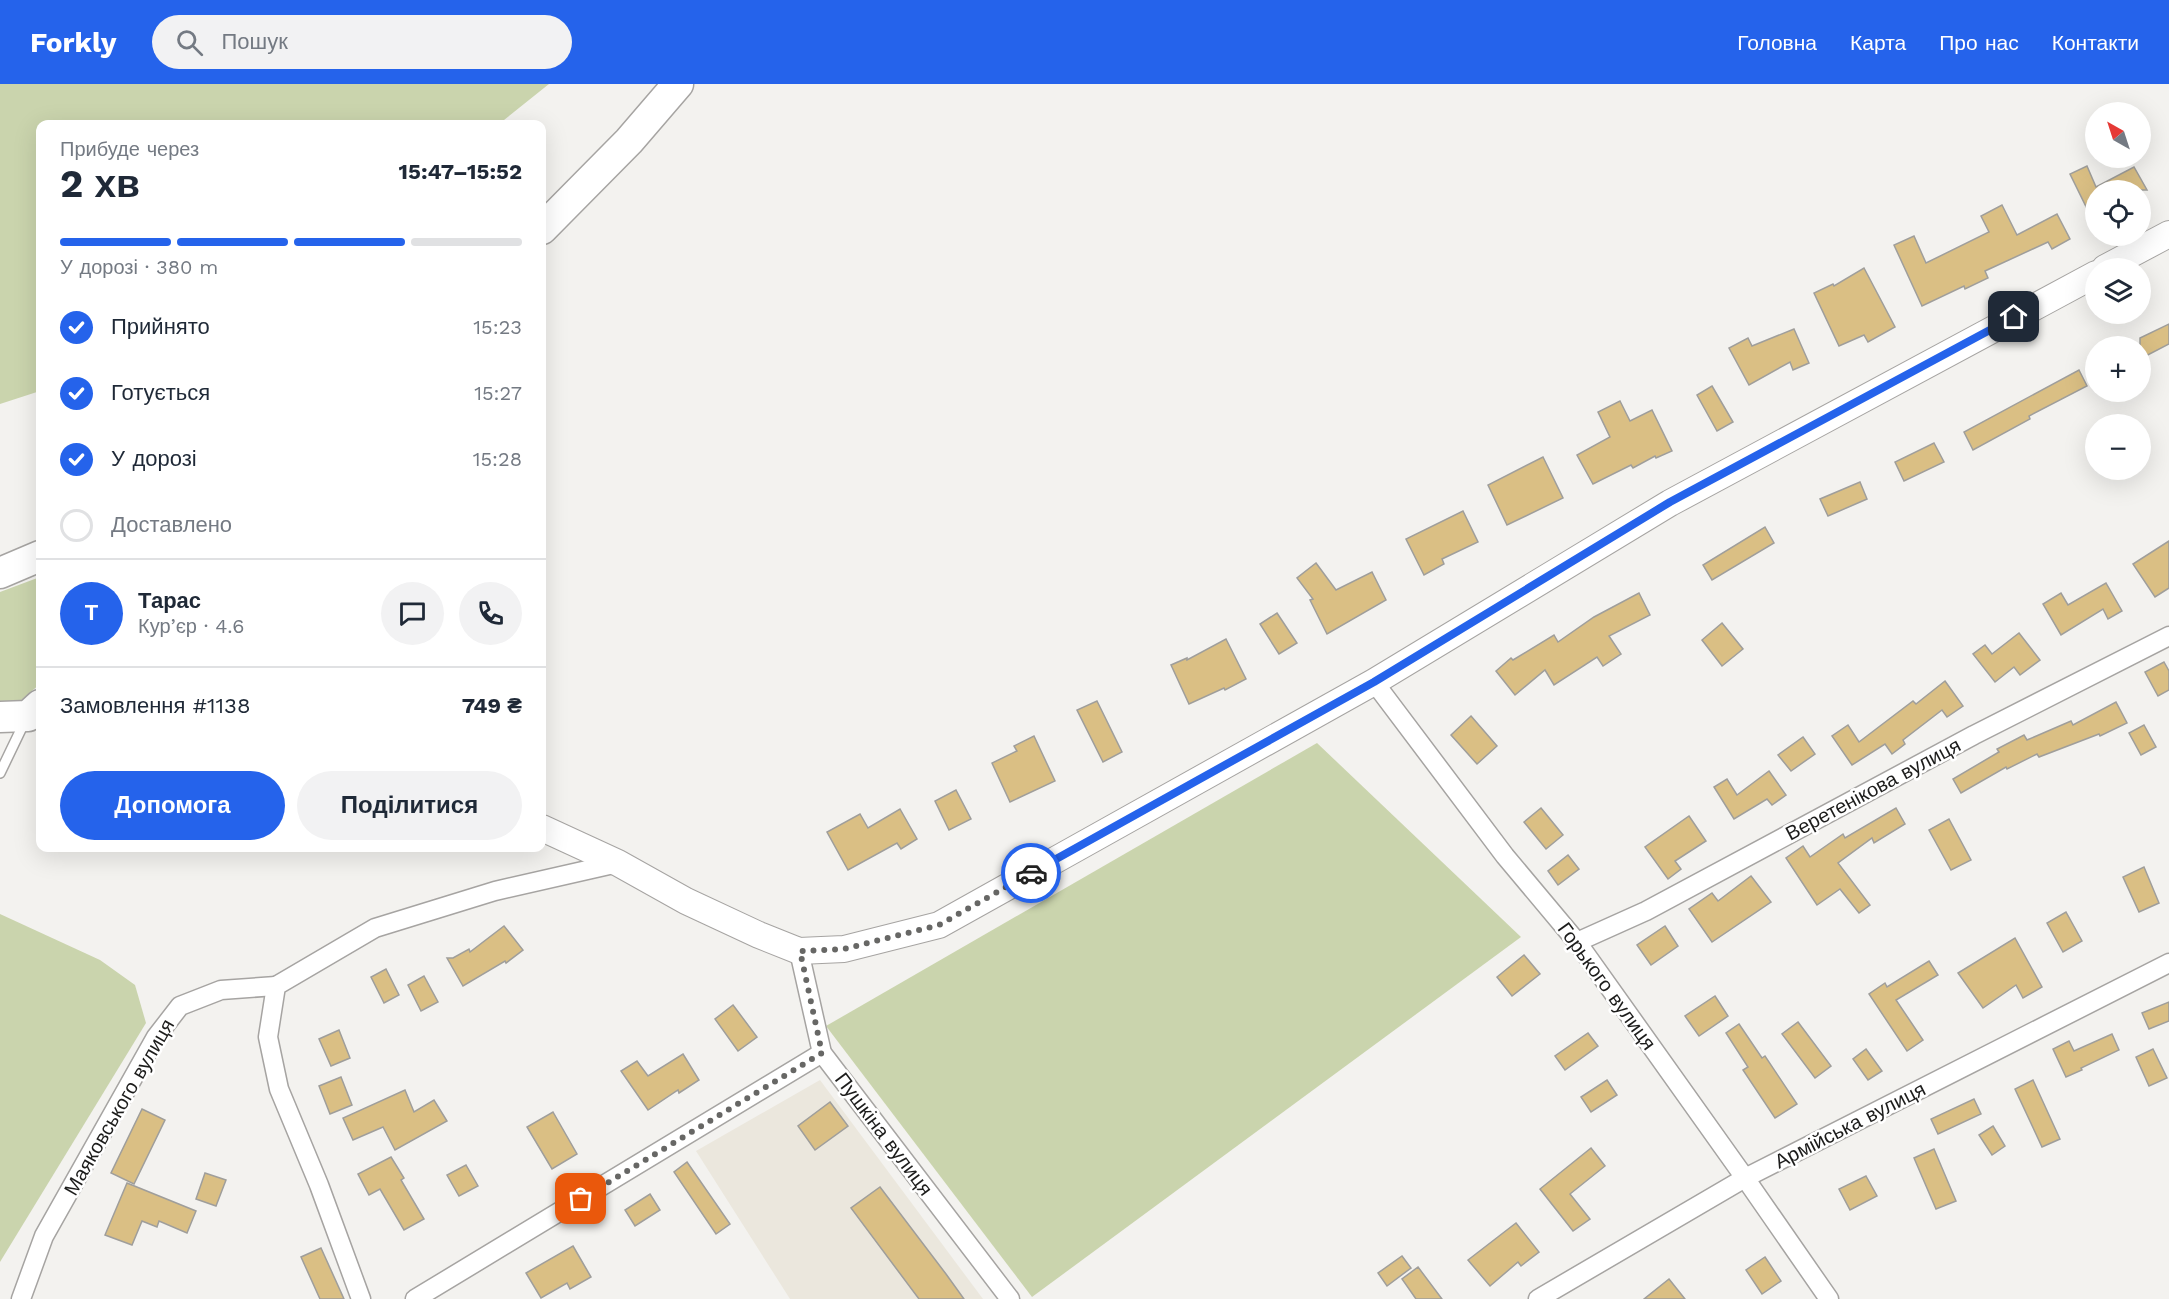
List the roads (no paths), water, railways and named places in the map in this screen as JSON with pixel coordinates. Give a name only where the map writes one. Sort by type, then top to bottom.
[{"type":"main road","points":[[546,225],[629,141],[678,84]]},
{"type":"main road","points":[[0,573],[36,558]]},
{"type":"street","points":[[2124,258],[2169,234]]},
{"type":"street","points":[[546,830],[618,863],[686,901],[759,935],[800,951],[844,949],[939,925],[1374,682],[1670,502],[2085,280]]},
{"type":"street","name":"Веретенікова вулиця","points":[[1577,942],[1646,911],[1974,735],[2169,636]]},
{"type":"street","name":"Горького вулиця","points":[[1374,682],[1504,856],[1577,942],[1829,1299]]},
{"type":"street","name":"Маяковського вулиця","points":[[21,1299],[44,1236],[156,1037],[180,1006],[221,990],[276,986],[375,928],[495,891],[618,863]]},
{"type":"street","name":"Пушкіна вулиця","points":[[800,951],[822,1053],[1010,1299]]},
{"type":"street","name":"Армійська вулиця","points":[[1538,1299],[1745,1178],[2169,963]]},
{"type":"street","points":[[276,986],[268,1037],[279,1089],[320,1185],[361,1299]]},
{"type":"street","points":[[415,1299],[822,1053]]},
{"type":"lane","points":[[0,773],[27,714]]}]
